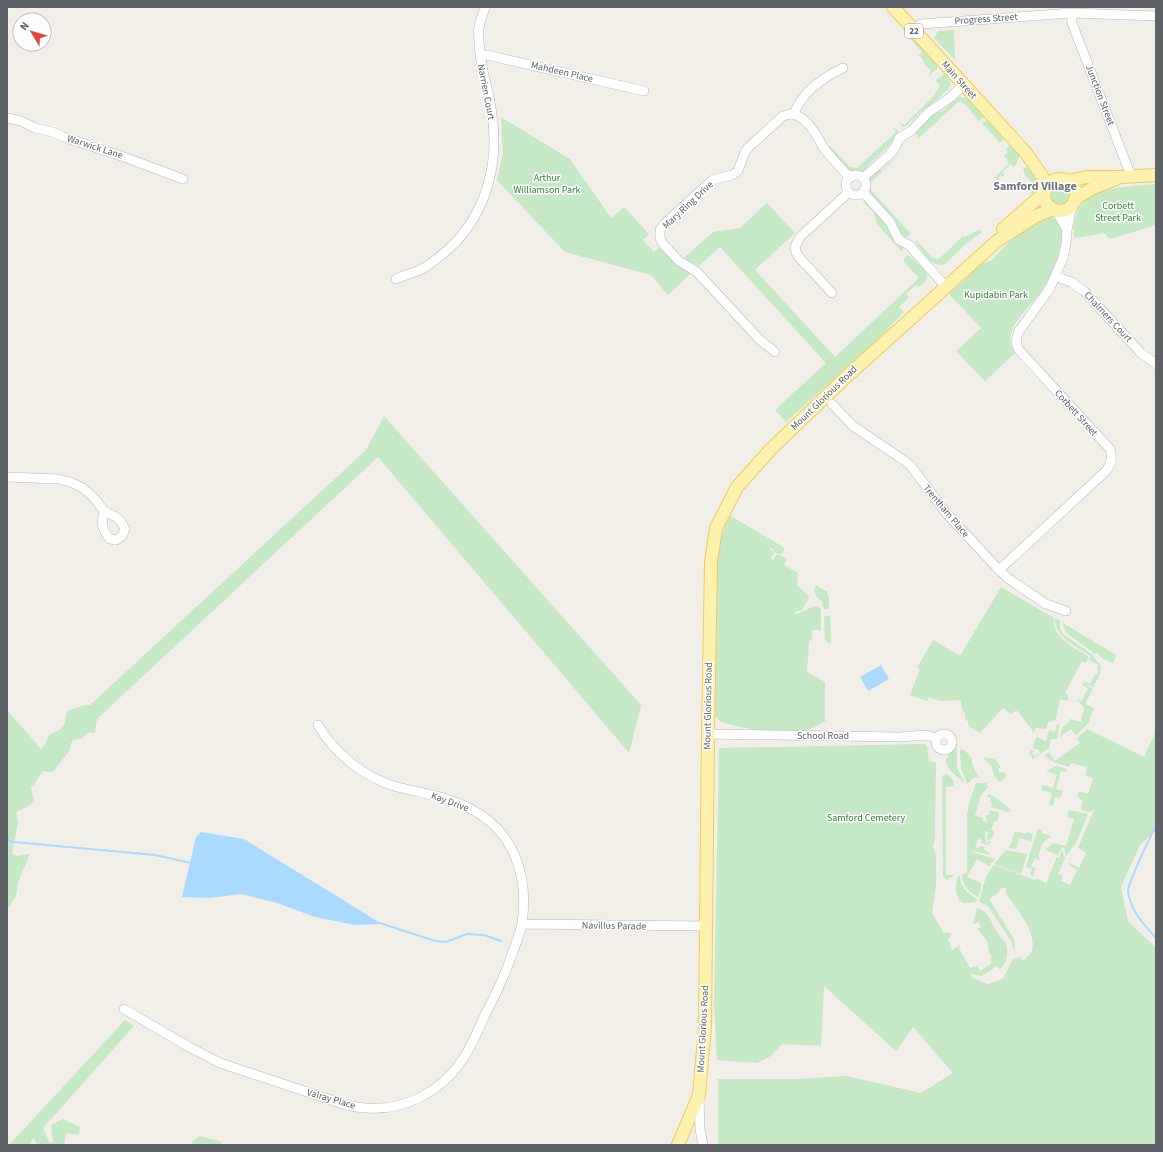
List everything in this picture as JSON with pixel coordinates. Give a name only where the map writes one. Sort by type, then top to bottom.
[{"type":"main road","name":"Main Street","points":[[893,7],[1026,153],[1049,172],[1065,180]]},
{"type":"main road","name":"Main Street","points":[[1026,153],[1042,176],[1045,190]]},
{"type":"main road","points":[[1045,190],[1053,180],[1088,177],[1156,175]]},
{"type":"main road","points":[[1055,210],[1064,210],[1091,189],[1126,177]]},
{"type":"main road","points":[[1065,180],[1074,189],[1073,202]]},
{"type":"main road","name":"22","points":[[1045,190],[1046,203],[1055,210]]},
{"type":"main road","name":"Mount Glorious Road","points":[[944,285],[1045,190]]},
{"type":"main road","name":"Mount Glorious Road","points":[[678,1145],[699,1095],[705,1026],[711,562],[716,528],[737,487],[770,450],[894,333],[914,311],[997,241],[1033,218],[1055,210]]},
{"type":"main road","points":[[1021,213],[1033,218]]},
{"type":"street","name":"Narrien Court","points":[[396,278],[421,269],[441,256],[458,239],[474,219],[486,194],[492,171],[494,151],[491,107],[481,68],[480,56],[479,28],[485,7]]},
{"type":"street","name":"Progress Street","points":[[913,29],[921,24],[1072,13],[1156,16]]},
{"type":"street","name":"Junction Street","points":[[1072,13],[1072,23],[1126,177]]},
{"type":"street","name":"Mahdeen Place","points":[[480,56],[487,55],[644,91]]},
{"type":"street","points":[[843,68],[825,77],[803,96],[796,107],[794,114],[799,116],[816,134],[824,148],[850,178]]},
{"type":"street","points":[[863,178],[890,154],[896,146],[899,138],[911,131],[929,112],[951,97],[963,85]]},
{"type":"street","name":"Mary Ring Drive","points":[[775,352],[768,348],[760,340],[696,272],[679,261],[663,244],[660,238],[660,230],[664,224],[708,184],[715,180],[732,175],[738,171],[745,152],[783,116],[794,114]]},
{"type":"street","name":"Warwick Lane","points":[[7,118],[124,157],[183,180]]},
{"type":"street","points":[[855,176],[863,178],[866,184],[863,192],[854,195],[849,192],[847,184],[850,178],[855,176]]},
{"type":"street","points":[[832,293],[798,256],[795,247],[800,237],[849,192]]},
{"type":"street","points":[[863,192],[890,222],[899,240],[909,245],[944,285]]},
{"type":"street","name":"Corbett Street","points":[[999,570],[1106,471],[1112,461],[1110,449],[1019,350],[1016,344],[1016,337],[1019,331],[1050,288],[1055,276],[1066,244],[1067,230],[1073,202]]},
{"type":"street","points":[[1055,210],[1067,230]]},
{"type":"street","name":"Chalmers Court","points":[[1055,276],[1071,282],[1085,292],[1141,353],[1156,364]]},
{"type":"street","name":"Trentham Place","points":[[832,404],[854,426],[910,465],[947,514],[1009,579],[1046,604],[1066,611]]},
{"type":"street","points":[[7,477],[58,479],[70,482],[84,488],[95,499],[104,512]]},
{"type":"street","name":"Kay Drive","points":[[318,726],[323,734],[344,757],[369,775],[393,785],[444,798],[469,808],[496,826],[508,842],[523,877],[524,892],[522,924]]},
{"type":"street","name":"School Road","points":[[708,734],[926,735],[937,738]]},
{"type":"street","name":"Navillus Parade","points":[[522,924],[706,926]]},
{"type":"street","name":"Valray Place","points":[[124,1009],[189,1047],[220,1062],[346,1105],[367,1108],[384,1108],[406,1104],[429,1093],[443,1082],[460,1063],[492,1004],[507,969],[522,924]]},
{"type":"street","points":[[699,1095],[700,1129],[703,1145]]},
{"type":"green space","points":[[954,30],[955,60],[934,38],[938,31]]},
{"type":"green space","points":[[909,33],[938,65],[937,69],[929,75],[931,71],[919,55],[922,52],[907,35]]},
{"type":"green space","points":[[945,73],[951,84],[948,89],[903,127],[900,122],[904,125],[934,96],[940,85],[936,80]]},
{"type":"green space","points":[[960,97],[968,98],[985,116],[979,121],[965,104],[958,102],[918,139],[916,132],[933,114],[943,111],[954,100]]},
{"type":"green space","name":"Arthur Williamson Park","points":[[501,117],[570,159],[611,218],[624,207],[649,234],[643,240],[654,252],[661,246],[692,272],[668,295],[651,275],[565,252],[497,180],[503,152]]},
{"type":"green space","points":[[989,121],[1003,136],[1003,140],[1000,143],[982,123]]},
{"type":"green space","points":[[893,128],[898,131],[898,133],[889,146],[868,165],[865,172],[859,173],[848,170],[827,149],[830,146],[850,167],[857,168],[896,132]]},
{"type":"green space","points":[[912,143],[871,182],[871,190],[911,234],[903,238],[904,236],[899,232],[895,220],[874,198],[873,199],[868,187],[871,177],[877,170],[882,170]]},
{"type":"green space","points":[[1009,146],[1012,146],[1020,154],[1016,165],[1014,167],[1011,164],[1002,172],[1005,175],[999,177],[999,181],[995,177],[1009,164],[1007,162],[1008,160],[1004,156],[1008,152],[1006,149]]},
{"type":"green space","points":[[1026,167],[1034,174],[1037,180],[1039,191],[1035,194],[1031,193],[1033,186],[1032,182],[1025,175],[1023,169]]},
{"type":"green space","name":"Corbett Street Park","points":[[1156,184],[1156,225],[1110,239],[1103,232],[1101,234],[1074,238],[1076,215],[1086,198],[1089,196],[1111,189]]},
{"type":"green space","points":[[1060,185],[1067,188],[1070,195],[1067,202],[1060,205],[1053,202],[1050,195],[1053,188]]},
{"type":"green space","points":[[865,199],[886,222],[904,247],[902,252],[877,224],[873,211],[863,202]]},
{"type":"green space","points":[[767,203],[795,233],[755,270],[835,357],[919,278],[904,262],[904,259],[908,255],[925,270],[927,276],[926,281],[919,287],[917,285],[906,293],[909,297],[899,307],[904,312],[877,340],[786,422],[775,410],[826,363],[720,247],[699,266],[688,261],[685,257],[713,232],[740,228]]},
{"type":"green space","name":"Kupidabin Park","points":[[1049,217],[1057,221],[1061,229],[1061,239],[1056,263],[1042,290],[1012,330],[1010,342],[1015,353],[985,381],[956,351],[981,328],[949,294],[982,263],[991,261],[1005,246],[1030,224]]},
{"type":"green space","points":[[981,229],[981,233],[968,242],[945,264],[940,265],[932,262],[915,242],[916,240],[932,257],[936,259],[940,258],[963,236],[964,237]]},
{"type":"green space","points":[[384,416],[641,705],[629,753],[378,457],[98,718],[95,733],[89,732],[82,738],[74,740],[71,743],[69,751],[53,772],[43,771],[31,788],[34,801],[30,805],[16,812],[18,822],[12,854],[17,856],[30,854],[18,882],[16,896],[10,906],[7,907],[7,710],[41,749],[49,735],[61,729],[64,724],[67,711],[84,705],[90,705],[366,450]]},
{"type":"green space","points":[[729,515],[785,548],[782,554],[775,553],[774,550],[770,548],[774,554],[771,557],[772,560],[778,554],[787,559],[784,565],[798,573],[797,585],[808,595],[809,598],[802,610],[795,612],[795,614],[817,606],[821,609],[821,630],[812,630],[812,640],[809,641],[807,672],[825,682],[825,722],[811,728],[802,731],[783,733],[761,731],[721,722],[714,714],[712,585],[719,542]]},
{"type":"green space","points":[[816,585],[828,592],[829,609],[824,609],[822,601],[817,598],[814,590]]},
{"type":"green space","points":[[1001,587],[1054,618],[1056,631],[1060,636],[1071,646],[1089,657],[1085,663],[1082,661],[1065,693],[1068,695],[1068,701],[1060,699],[1056,719],[1051,722],[1049,721],[1046,729],[1036,728],[1034,732],[1032,732],[1033,729],[1032,730],[1017,710],[1011,714],[1003,708],[980,733],[968,726],[965,713],[962,710],[961,700],[941,701],[929,697],[927,701],[910,695],[920,669],[917,668],[933,640],[960,656]]},
{"type":"green space","points":[[824,616],[830,616],[831,644],[825,640]]},
{"type":"green space","points":[[1055,618],[1060,621],[1060,629],[1063,634],[1093,655],[1100,665],[1100,673],[1093,687],[1084,683],[1084,681],[1090,684],[1095,674],[1097,675],[1099,665],[1089,660],[1091,656],[1067,641],[1062,636],[1058,631]]},
{"type":"green space","points":[[1063,623],[1116,655],[1113,663],[1102,658],[1097,653],[1095,654],[1068,634],[1065,631]]},
{"type":"green space","points":[[1083,683],[1093,689],[1085,704],[1094,708],[1088,724],[1076,735],[1071,729],[1060,737],[1062,728],[1069,722],[1070,719],[1081,722],[1084,708],[1077,699],[1082,701],[1088,688],[1082,685]]},
{"type":"green space","points":[[1057,724],[1059,725],[1057,739],[1051,739],[1049,748],[1033,759],[1029,753],[1031,750],[1034,751],[1032,753],[1034,756],[1041,753],[1037,749],[1033,749],[1037,737],[1046,741],[1049,730],[1055,732]]},
{"type":"green space","name":"Samford Cemetery","points":[[1087,729],[1144,757],[1156,731],[1156,830],[1140,845],[1121,887],[1128,921],[1156,948],[1156,1145],[718,1145],[718,1079],[796,1079],[847,1076],[921,1093],[953,1073],[913,1027],[896,1051],[824,986],[821,1046],[782,1044],[771,1056],[757,1063],[717,1060],[714,1004],[719,748],[924,744],[927,746],[929,762],[936,762],[935,838],[933,846],[936,856],[936,885],[932,913],[944,934],[947,932],[952,934],[948,939],[952,950],[960,945],[959,948],[970,968],[977,966],[980,971],[992,963],[990,959],[992,957],[988,950],[987,941],[977,929],[981,927],[978,922],[973,923],[977,908],[982,910],[988,916],[997,932],[1006,943],[1007,958],[1004,965],[1000,969],[997,966],[982,976],[970,974],[972,977],[987,984],[1003,979],[1012,960],[1020,957],[1022,961],[1027,958],[1031,952],[1033,943],[1029,928],[1006,894],[1006,888],[1001,888],[998,893],[989,899],[1014,939],[1015,948],[1013,949],[1012,943],[990,909],[986,905],[979,902],[984,883],[994,865],[1035,880],[1036,878],[1046,883],[1057,857],[1059,858],[1062,850],[1065,858],[1058,874],[1063,876],[1061,881],[1070,885],[1077,870],[1069,865],[1070,863],[1079,868],[1086,853],[1078,848],[1094,810],[1089,812],[1081,810],[1083,801],[1077,797],[1079,791],[1088,794],[1093,778],[1085,775],[1087,767],[1071,763],[1069,767],[1054,762],[1044,756],[1049,752],[1055,761],[1080,743],[1077,738]]},
{"type":"green space","points":[[957,743],[957,768],[964,783],[948,768],[946,760]]},
{"type":"green space","points":[[960,749],[964,750],[972,758],[972,763],[978,777],[973,778],[967,784],[961,768]]},
{"type":"green space","points":[[983,757],[995,759],[1001,767],[998,769],[999,773],[1004,772],[1007,776],[1000,782],[995,777],[990,764]]},
{"type":"green space","points":[[1056,766],[1067,769],[1066,772],[1061,771],[1056,789],[1063,791],[1060,798],[1055,797],[1053,806],[1049,804],[1052,793],[1041,790],[1043,785],[1053,788],[1057,775],[1046,771]]},
{"type":"green space","points":[[946,774],[952,778],[954,786],[946,787],[946,875],[954,875],[948,880],[943,876],[942,778],[943,775]]},
{"type":"green space","points":[[976,783],[986,783],[988,787],[981,795],[975,815],[983,818],[983,821],[988,822],[986,815],[989,815],[990,810],[999,813],[997,821],[994,821],[991,830],[994,831],[994,836],[988,841],[988,832],[985,831],[986,843],[992,841],[988,845],[981,843],[982,840],[978,838],[975,847],[985,847],[984,849],[991,855],[972,851],[995,859],[989,866],[977,859],[967,877],[981,883],[981,889],[978,897],[966,887],[962,874],[967,873],[967,813]]},
{"type":"green space","points":[[988,794],[995,797],[1011,810],[1008,812],[991,807],[992,802],[990,801],[991,798],[987,797]]},
{"type":"green space","points":[[1069,810],[1088,814],[1076,843],[1066,856],[1064,848],[1062,847],[1058,855],[1045,850],[1053,843],[1066,846],[1074,819],[1067,817]]},
{"type":"green space","points":[[1038,828],[1042,831],[1042,833],[1051,836],[1043,843],[1038,856],[1040,860],[1035,858],[1031,866],[1036,868],[1033,876],[1030,875],[1032,869],[1026,867]]},
{"type":"green space","points":[[1015,831],[1033,834],[1031,841],[1019,838],[1016,849],[1008,848],[1011,844]]},
{"type":"green space","points":[[1006,850],[1027,854],[1021,874],[994,864]]},
{"type":"green space","points":[[958,876],[960,876],[961,884],[965,890],[977,899],[976,902],[964,903],[960,901],[956,889]]},
{"type":"green space","points":[[125,1020],[134,1026],[43,1128],[49,1142],[53,1142],[51,1125],[63,1119],[80,1127],[79,1135],[66,1133],[64,1145],[37,1145],[34,1138],[30,1143],[33,1145],[9,1145]]},
{"type":"green space","points":[[199,1136],[220,1141],[222,1145],[193,1145],[192,1142]]},
{"type":"water","points":[[881,665],[889,679],[868,691],[860,677]]},
{"type":"water","points":[[201,832],[244,839],[382,924],[355,925],[315,917],[277,903],[241,894],[209,898],[182,897],[196,837]]},
{"type":"waterway","points":[[1156,825],[1136,869],[1128,891],[1129,898],[1135,911],[1142,922],[1156,938]]},
{"type":"waterway","points":[[7,840],[14,842],[155,855],[191,863]]},
{"type":"waterway","points":[[380,923],[435,941],[446,942],[467,934],[484,935],[501,941]]},
{"type":"district","name":"Samford Village","points":[[1035,186]]}]
